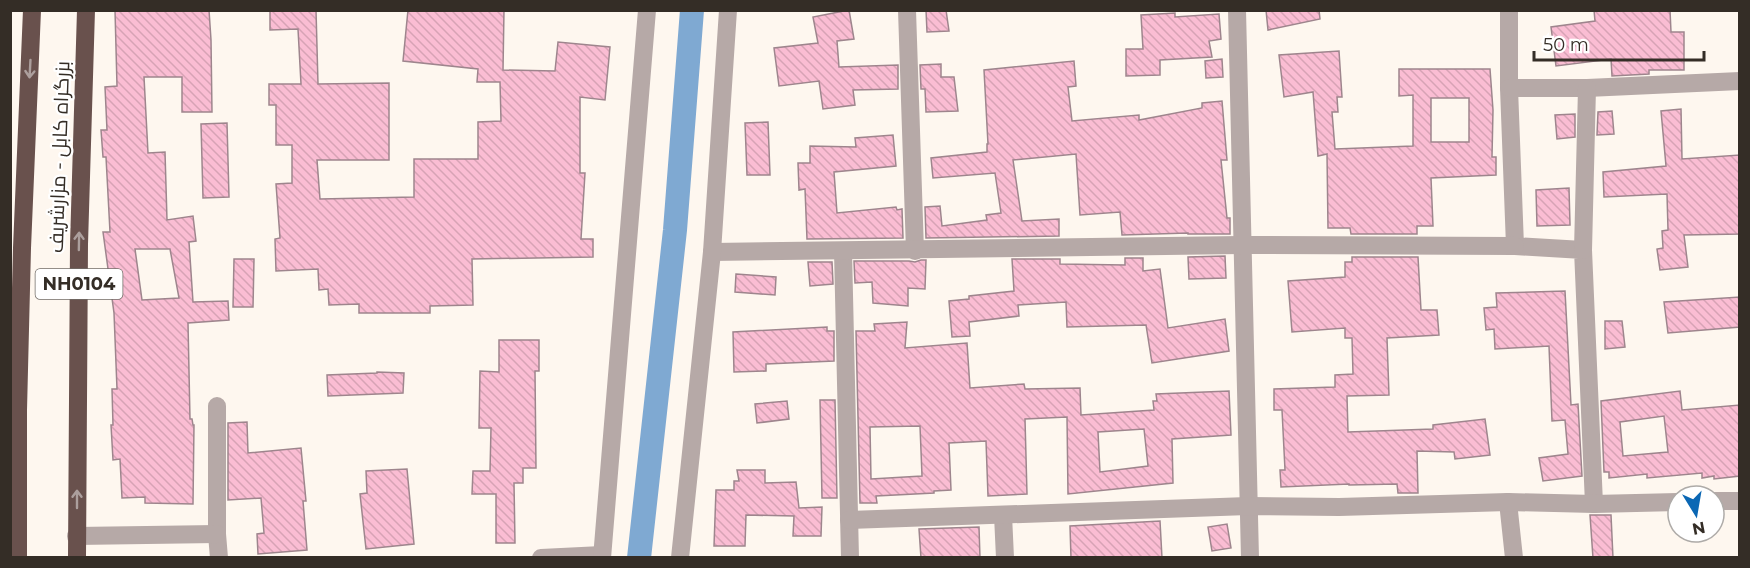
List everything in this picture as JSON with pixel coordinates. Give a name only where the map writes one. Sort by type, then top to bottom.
[{"type":"highway","name":"بزرگراه کابل - مزارشریف","points":[[18,558],[14,411],[16,248],[32,10]]},
{"type":"highway","name":"بزرگراه کابل - مزارشریف","points":[[77,558],[79,244],[86,10]]},
{"type":"street","points":[[541,558],[602,556],[647,10]]},
{"type":"street","points":[[680,558],[712,252],[728,10]]},
{"type":"street","points":[[907,10],[915,251]]},
{"type":"street","points":[[1237,10],[1250,558]]},
{"type":"street","points":[[1509,10],[1509,88],[1515,246]]},
{"type":"street","points":[[1509,88],[1587,88],[1740,81]]},
{"type":"street","points":[[1587,88],[1583,250],[1594,504]]},
{"type":"street","points":[[712,252],[1241,245],[1515,246],[1583,250]]},
{"type":"street","points":[[843,251],[850,558]]},
{"type":"street","points":[[217,406],[219,558]]},
{"type":"street","points":[[1508,502],[1514,558]]},
{"type":"street","points":[[849,520],[1248,506],[1340,507],[1508,502],[1594,504],[1666,502]]},
{"type":"street","points":[[1003,515],[1005,558]]},
{"type":"street","points":[[76,536],[217,534]]},
{"type":"building","points":[[115,10],[209,10],[212,112],[182,112],[182,77],[144,77],[148,153],[165,152],[167,220],[193,216],[196,241],[189,242],[193,302],[228,301],[229,320],[188,323],[190,419],[194,425],[193,504],[145,503],[145,497],[122,498],[120,459],[113,460],[112,389],[117,389],[114,313],[103,232],[110,232],[106,157],[103,157],[101,130],[107,130],[105,87],[117,86]],"holes":[[[135,249],[170,249],[179,298],[142,300]]]},
{"type":"building","points":[[270,10],[316,10],[318,84],[389,83],[389,160],[317,160],[320,199],[414,197],[414,159],[478,159],[478,122],[501,121],[500,82],[477,82],[478,69],[403,61],[408,10],[504,10],[503,70],[555,71],[558,42],[610,47],[605,100],[580,97],[580,173],[585,173],[581,239],[593,239],[593,257],[472,259],[473,305],[430,306],[430,313],[359,313],[359,304],[329,305],[328,289],[319,290],[318,269],[276,271],[275,239],[280,238],[276,184],[292,183],[292,145],[276,145],[276,105],[269,105],[269,84],[301,84],[298,29],[270,30]]},
{"type":"building","points":[[849,10],[854,39],[837,41],[839,67],[898,65],[898,89],[853,90],[855,105],[823,109],[819,81],[779,86],[774,48],[818,43],[813,17]]},
{"type":"building","points":[[926,10],[946,10],[949,31],[927,32]]},
{"type":"building","points":[[1266,10],[1319,10],[1320,19],[1268,30]]},
{"type":"building","points":[[1594,10],[1670,10],[1671,32],[1684,32],[1684,70],[1649,70],[1649,74],[1612,76],[1611,59],[1556,66],[1551,27],[1595,21]]},
{"type":"building","points":[[1175,13],[1175,17],[1219,14],[1221,39],[1209,41],[1212,57],[1160,60],[1160,75],[1126,76],[1126,49],[1143,49],[1141,15]]},
{"type":"building","points":[[1339,51],[1342,97],[1337,97],[1338,112],[1332,112],[1335,149],[1413,146],[1413,95],[1399,96],[1399,69],[1490,69],[1493,110],[1492,157],[1496,157],[1496,175],[1431,178],[1433,226],[1417,226],[1417,234],[1351,234],[1350,228],[1328,228],[1327,154],[1318,156],[1313,92],[1284,97],[1279,55]],"holes":[[[1431,98],[1469,98],[1469,142],[1431,142]]]},
{"type":"building","points":[[1222,59],[1223,77],[1206,78],[1205,61]]},
{"type":"building","points":[[1074,61],[1076,86],[1068,87],[1072,121],[1139,115],[1139,120],[1202,108],[1202,103],[1222,101],[1227,160],[1221,160],[1227,218],[1230,218],[1230,234],[1122,235],[1120,212],[1080,215],[1076,154],[1013,160],[1022,221],[1059,219],[1059,236],[926,238],[925,207],[940,206],[942,226],[987,220],[986,215],[1001,213],[995,173],[933,178],[931,158],[987,152],[984,70]]},
{"type":"building","points":[[941,64],[941,77],[954,77],[958,111],[926,112],[925,89],[921,89],[920,65]]},
{"type":"building","points":[[1681,109],[1682,159],[1740,155],[1740,234],[1684,235],[1688,267],[1660,270],[1657,249],[1663,248],[1662,231],[1668,230],[1667,194],[1604,197],[1603,172],[1666,166],[1661,111]]},
{"type":"building","points":[[1612,111],[1614,134],[1597,135],[1598,112]]},
{"type":"building","points":[[1575,114],[1575,137],[1557,139],[1555,115]]},
{"type":"building","points":[[768,122],[770,175],[747,175],[745,123]]},
{"type":"building","points":[[227,123],[229,197],[203,198],[201,124]]},
{"type":"building","points":[[893,135],[896,166],[834,172],[837,213],[896,207],[897,210],[902,209],[903,238],[807,239],[805,189],[799,190],[798,163],[810,163],[810,146],[856,147],[855,138]]},
{"type":"building","points":[[1569,188],[1570,225],[1537,226],[1536,190]]},
{"type":"building","points":[[1225,256],[1226,278],[1189,279],[1188,257]]},
{"type":"building","points":[[1352,257],[1418,257],[1421,310],[1437,310],[1439,335],[1387,338],[1389,395],[1347,396],[1348,432],[1433,429],[1433,425],[1485,419],[1490,455],[1455,459],[1454,452],[1417,451],[1418,493],[1398,493],[1397,484],[1281,487],[1280,470],[1285,470],[1282,410],[1274,410],[1274,389],[1335,387],[1335,375],[1353,374],[1352,338],[1345,338],[1345,328],[1292,332],[1288,281],[1345,277],[1345,262],[1352,262]]},
{"type":"building","points":[[1125,258],[1143,258],[1143,271],[1160,269],[1168,328],[1225,319],[1229,351],[1152,363],[1146,325],[1067,327],[1066,302],[1018,305],[1019,316],[969,322],[970,336],[952,337],[949,301],[969,299],[969,296],[1014,291],[1012,259],[1060,259],[1060,264],[1125,265]]},
{"type":"building","points":[[234,259],[254,259],[253,307],[233,307]]},
{"type":"building","points":[[926,260],[925,289],[908,288],[908,306],[873,303],[872,282],[855,283],[854,261],[915,262]]},
{"type":"building","points":[[808,262],[832,262],[833,284],[810,286]]},
{"type":"building","points":[[736,274],[776,277],[775,295],[735,292]]},
{"type":"building","points":[[1565,291],[1571,405],[1578,404],[1582,476],[1543,481],[1539,458],[1568,454],[1565,420],[1552,421],[1549,346],[1495,349],[1494,329],[1486,330],[1484,308],[1497,307],[1496,293]]},
{"type":"building","points":[[1740,297],[1740,327],[1668,333],[1664,302]]},
{"type":"building","points":[[1605,321],[1622,321],[1625,347],[1605,349]]},
{"type":"building","points":[[907,322],[905,348],[967,343],[970,388],[1024,384],[1025,389],[1080,388],[1081,415],[1154,410],[1153,401],[1157,401],[1156,394],[1229,391],[1231,435],[1172,439],[1173,483],[1068,494],[1067,417],[1025,419],[1027,494],[988,496],[986,441],[949,443],[951,490],[876,496],[877,503],[860,503],[856,331],[875,331],[874,324]],"holes":[[[920,426],[922,476],[871,479],[870,427]],[[1144,429],[1148,466],[1100,472],[1098,432]]]},
{"type":"building","points":[[827,327],[827,331],[834,331],[834,361],[766,364],[766,371],[734,372],[733,332]]},
{"type":"building","points":[[499,340],[539,340],[539,371],[535,371],[536,468],[523,468],[523,483],[514,483],[515,543],[496,543],[496,494],[472,494],[473,471],[490,471],[491,428],[479,428],[480,371],[499,372]]},
{"type":"building","points":[[404,373],[403,393],[328,396],[327,375]]},
{"type":"building","points":[[1680,391],[1682,410],[1740,405],[1740,476],[1714,479],[1714,476],[1702,478],[1702,473],[1647,478],[1647,474],[1609,478],[1609,472],[1604,472],[1601,401]],"holes":[[[1664,416],[1668,452],[1623,456],[1620,422]]]},
{"type":"building","points":[[820,400],[835,400],[837,498],[822,498]]},
{"type":"building","points":[[787,401],[789,419],[757,423],[755,404]]},
{"type":"building","points":[[247,422],[248,453],[301,448],[306,501],[303,501],[307,550],[258,554],[257,534],[264,533],[261,498],[228,500],[228,423]]},
{"type":"building","points":[[407,469],[414,544],[366,549],[360,494],[367,493],[366,471]]},
{"type":"building","points":[[737,470],[765,470],[765,483],[796,482],[799,508],[822,507],[821,536],[793,536],[794,516],[746,515],[745,546],[714,546],[716,490],[734,490],[734,481],[739,481]]},
{"type":"building","points":[[1590,515],[1611,515],[1613,558],[1593,558]]},
{"type":"building","points":[[1160,521],[1162,558],[1071,558],[1070,526]]},
{"type":"building","points":[[1227,524],[1231,548],[1212,551],[1208,527]]},
{"type":"building","points":[[979,527],[980,558],[921,558],[919,529]]},
{"type":"waterway","points":[[639,558],[675,230],[692,10]]}]
